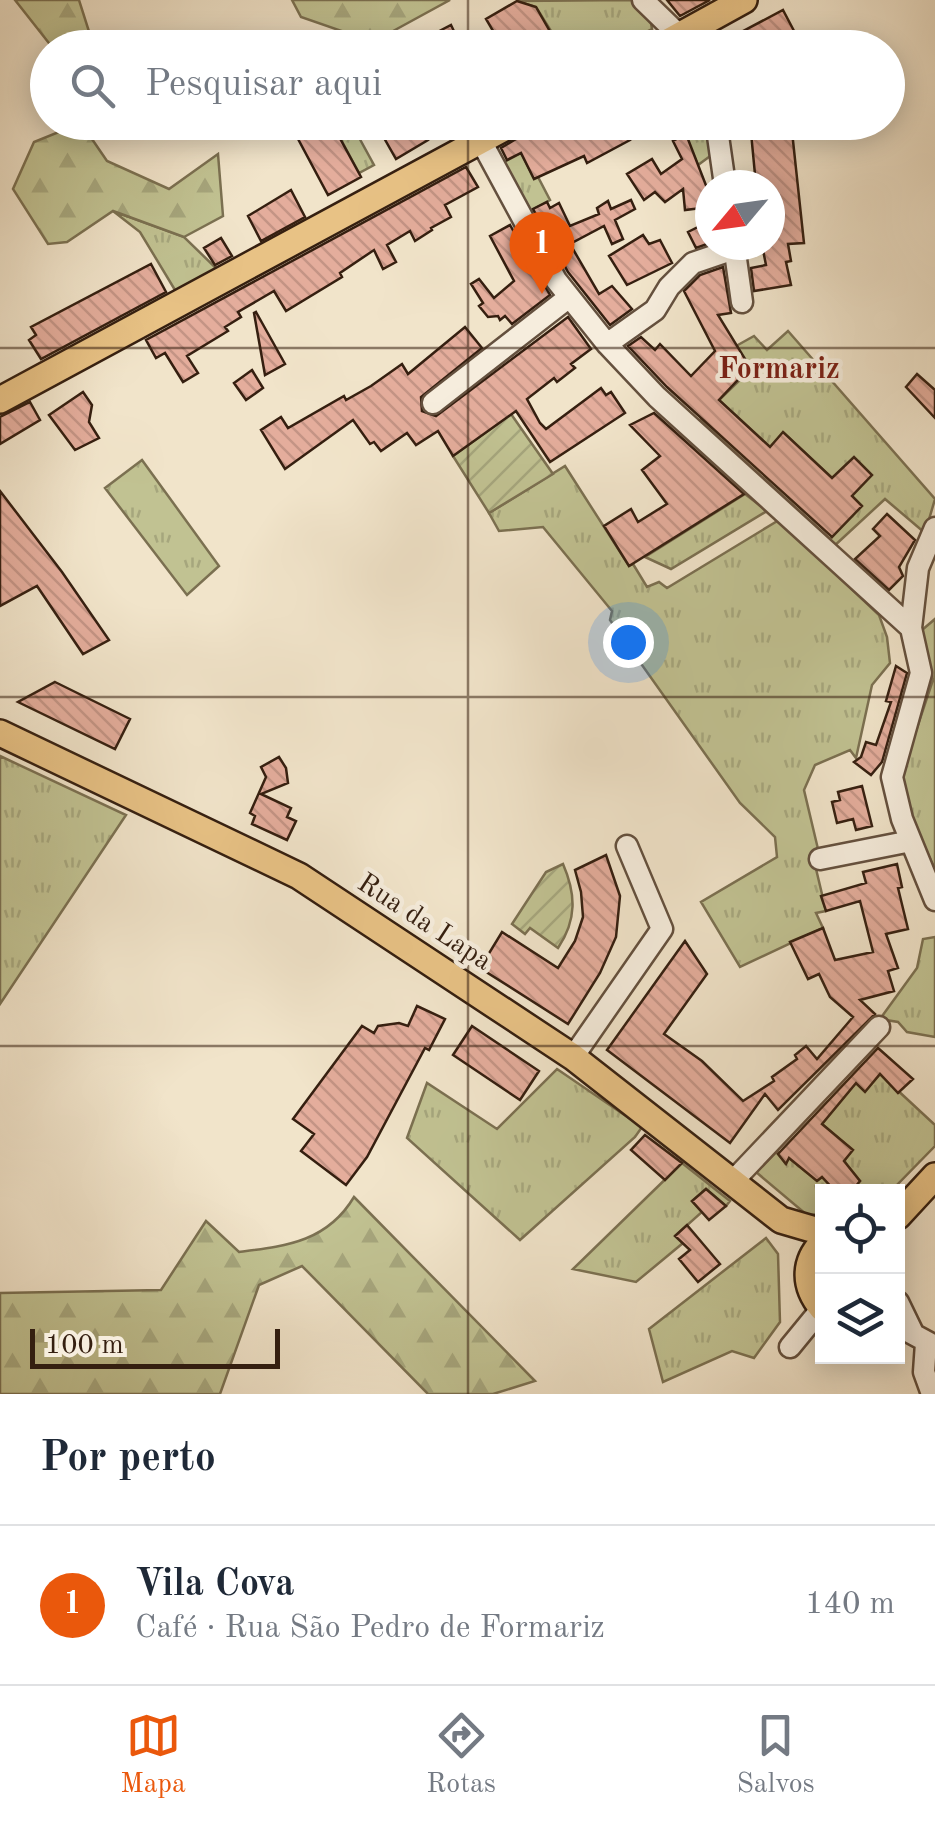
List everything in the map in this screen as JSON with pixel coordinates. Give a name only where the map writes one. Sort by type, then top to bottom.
[{"type":"main road","points":[[696,30],[744,0]]},
{"type":"main road","points":[[0,400],[482,140]]},
{"type":"main road","name":"Rua da Lapa","points":[[0,733],[298,876],[573,1057],[781,1220],[800,1252],[815,1299]]},
{"type":"main road","points":[[905,1211],[935,1176]]},
{"type":"main road","name":"Rua da Lapa","points":[[781,1220],[815,1230]]},
{"type":"main road","points":[[807,1274],[815,1254]]},
{"type":"street","points":[[643,0],[664,30]]},
{"type":"street","points":[[482,140],[556,280],[607,344],[658,396],[911,628]]},
{"type":"street","points":[[719,140],[723,170]]},
{"type":"street","points":[[607,344],[655,310],[669,288],[701,260]]},
{"type":"street","points":[[736,260],[742,302]]},
{"type":"street","points":[[433,403],[568,298]]},
{"type":"street","points":[[935,528],[918,568],[911,628],[922,673],[892,776],[902,819],[935,900]]},
{"type":"street","points":[[883,601],[908,600],[915,594]]},
{"type":"street","points":[[820,859],[910,840]]},
{"type":"street","points":[[573,1057],[662,929],[627,846]]},
{"type":"street","points":[[734,1180],[879,1027]]},
{"type":"street","points":[[905,1314],[918,1337],[932,1394]]},
{"type":"street","points":[[790,1347],[815,1317]]},
{"type":"green space","points":[[15,0],[79,0],[89,30],[39,30]]},
{"type":"green space","points":[[292,0],[450,0],[395,30],[338,30],[301,17]]},
{"type":"green space","points":[[632,0],[650,17],[652,29],[550,30],[536,7],[517,1]]},
{"type":"green space","points":[[93,140],[107,161],[169,189],[218,154],[223,216],[184,237],[113,211],[67,242],[48,244],[13,189],[34,142]]},
{"type":"green space","points":[[341,140],[360,140],[374,165],[359,173]]},
{"type":"green space","points":[[687,140],[711,140],[713,154],[698,165]]},
{"type":"green space","points":[[521,153],[550,200],[530,211],[502,163]]},
{"type":"green space","points":[[113,211],[184,237],[221,273],[178,295],[140,232]]},
{"type":"green space","points":[[788,331],[935,499],[925,533],[885,499],[832,548],[697,423],[700,420],[830,539],[861,505],[784,433],[770,447],[719,400],[742,378],[720,355],[754,336],[767,350]]},
{"type":"green space","points":[[511,414],[553,474],[489,513],[453,456]]},
{"type":"green space","points":[[142,460],[219,566],[187,595],[105,488]]},
{"type":"green space","points":[[565,466],[629,566],[633,564],[647,587],[659,582],[667,588],[779,520],[879,615],[887,637],[890,663],[872,685],[856,758],[850,750],[815,765],[804,790],[818,849],[812,852],[826,911],[816,913],[823,928],[740,967],[701,902],[777,857],[775,837],[740,803],[610,620],[612,611],[543,527],[499,531],[489,513]]},
{"type":"green space","points":[[745,494],[767,511],[671,569],[645,557]]},
{"type":"green space","points":[[935,619],[935,870],[907,807],[902,773],[933,680],[922,630]]},
{"type":"green space","points":[[0,756],[126,815],[0,1004]]},
{"type":"green space","points":[[563,864],[573,907],[569,927],[558,948],[530,928],[525,934],[512,924],[546,872]]},
{"type":"green space","points":[[935,937],[935,1037],[907,1032],[898,1022],[880,1019],[917,968],[923,939]]},
{"type":"green space","points":[[557,1069],[642,1127],[520,1240],[407,1138],[427,1083],[497,1129]]},
{"type":"green space","points":[[880,1074],[935,1125],[935,1146],[898,1184],[857,1184],[860,1181],[844,1161],[852,1150],[822,1124],[856,1083],[865,1091]]},
{"type":"green space","points":[[777,1151],[785,1163],[789,1158],[817,1181],[822,1177],[829,1184],[815,1184],[815,1214],[807,1215],[756,1172]]},
{"type":"green space","points":[[682,1163],[730,1201],[726,1206],[706,1189],[692,1201],[702,1212],[676,1235],[683,1243],[636,1282],[573,1269]]},
{"type":"green space","points":[[354,1197],[535,1381],[493,1394],[428,1394],[302,1266],[259,1285],[220,1394],[0,1394],[0,1293],[161,1290],[206,1221],[239,1252],[273,1247],[318,1233]]},
{"type":"green space","points":[[766,1238],[778,1254],[780,1322],[754,1358],[732,1351],[663,1382],[649,1329]]},
{"type":"building","points":[[667,0],[710,0],[680,16]]},
{"type":"building","points":[[517,1],[536,7],[549,30],[492,30],[486,19]]},
{"type":"building","points":[[783,10],[794,30],[745,30]]},
{"type":"building","points":[[299,140],[341,140],[361,177],[328,195]]},
{"type":"building","points":[[385,140],[428,140],[396,159]]},
{"type":"building","points":[[514,140],[630,140],[587,163],[584,156],[534,179],[521,153],[507,160],[501,148]]},
{"type":"building","points":[[675,140],[688,140],[700,170],[695,170],[695,209],[685,210],[683,189],[665,202],[655,192],[644,200],[627,174],[652,159],[661,174],[682,159]]},
{"type":"building","points":[[752,140],[793,140],[804,243],[788,244],[791,261],[786,262],[791,285],[754,291],[751,268],[766,265],[765,260],[785,260],[785,170],[755,170]]},
{"type":"building","points":[[466,167],[478,187],[445,205],[451,217],[415,241],[410,231],[387,245],[396,262],[383,269],[374,250],[340,273],[342,277],[286,311],[274,291],[238,312],[241,317],[225,327],[228,331],[187,356],[198,373],[183,382],[165,353],[156,358],[146,340]]},
{"type":"building","points":[[291,190],[305,217],[261,241],[248,216]]},
{"type":"building","points":[[631,200],[635,209],[615,220],[623,239],[612,244],[604,226],[570,244],[599,294],[612,286],[632,309],[610,325],[568,272],[533,209],[547,202],[550,208],[559,203],[570,226],[599,214],[597,208],[608,201],[611,209]]},
{"type":"building","points":[[510,225],[550,295],[512,324],[505,316],[500,320],[498,316],[488,317],[471,284],[479,279],[494,298],[514,281],[490,236]]},
{"type":"building","points":[[643,235],[649,244],[660,240],[672,263],[627,285],[609,256]]},
{"type":"building","points":[[221,238],[232,256],[215,265],[204,248]]},
{"type":"building","points":[[151,264],[166,292],[41,359],[29,340],[36,335],[31,327]]},
{"type":"building","points":[[723,267],[731,313],[718,315],[750,367],[719,400],[770,447],[783,432],[832,478],[854,457],[872,475],[852,496],[862,506],[832,537],[667,387],[628,346],[641,337],[655,350],[660,344],[691,376],[715,351],[684,291],[700,275]]},
{"type":"building","points":[[254,313],[285,364],[265,375]]},
{"type":"building","points":[[568,317],[591,349],[571,364],[575,368],[527,399],[540,423],[546,429],[601,388],[606,395],[611,392],[625,413],[550,462],[516,411],[453,456],[438,431],[416,445],[407,433],[381,451],[374,442],[370,444],[353,420],[285,469],[261,430],[281,417],[288,428],[344,396],[346,400],[371,386],[402,364],[408,374],[465,327],[482,348],[421,397],[422,411],[436,416]]},
{"type":"building","points":[[252,370],[263,388],[246,400],[234,383]]},
{"type":"building","points":[[917,374],[935,390],[935,418],[906,387]]},
{"type":"building","points":[[83,392],[92,405],[89,422],[99,438],[75,450],[49,415]]},
{"type":"building","points":[[30,402],[40,420],[0,444],[0,417]]},
{"type":"building","points":[[654,413],[744,494],[629,566],[604,526],[631,509],[638,522],[667,504],[642,470],[660,456],[630,425]]},
{"type":"building","points":[[0,491],[109,640],[83,654],[37,586],[0,606]]},
{"type":"building","points":[[887,514],[915,540],[899,567],[903,576],[889,590],[855,559],[880,536],[873,529]]},
{"type":"building","points":[[896,666],[907,673],[882,762],[871,775],[854,762],[861,757],[866,742],[876,745],[891,702],[886,701]]},
{"type":"building","points":[[55,682],[130,719],[115,749],[18,702]]},
{"type":"building","points":[[279,757],[286,768],[288,783],[261,794],[291,808],[287,817],[296,821],[287,840],[252,824],[255,816],[250,813],[266,777],[261,767]]},
{"type":"building","points":[[862,786],[872,826],[856,830],[853,819],[837,823],[832,802],[840,800],[838,792]]},
{"type":"building","points":[[606,855],[620,896],[616,937],[600,973],[568,1024],[480,968],[502,932],[558,968],[575,941],[583,917],[575,870]]},
{"type":"building","points":[[897,864],[902,887],[898,888],[908,929],[886,934],[898,968],[888,971],[894,991],[860,1000],[875,1014],[778,1110],[765,1094],[730,1143],[607,1050],[685,941],[707,974],[664,1034],[702,1061],[743,1101],[774,1081],[772,1077],[797,1059],[795,1055],[806,1046],[817,1059],[853,1017],[830,997],[819,974],[808,979],[790,942],[823,928],[835,960],[873,952],[860,901],[826,911],[821,896],[866,883],[863,872]]},
{"type":"building","points":[[417,1006],[445,1019],[429,1050],[425,1048],[367,1157],[346,1185],[301,1151],[314,1134],[293,1119],[362,1026],[374,1033],[378,1026],[408,1026]]},
{"type":"building","points":[[472,1026],[539,1071],[520,1100],[453,1055]]},
{"type":"building","points":[[878,1048],[913,1079],[898,1093],[880,1074],[865,1092],[856,1083],[822,1124],[853,1150],[844,1161],[860,1181],[858,1184],[829,1184],[822,1177],[817,1181],[789,1158],[786,1164],[778,1154]]},
{"type":"building","points":[[645,1135],[682,1163],[665,1180],[631,1150]]},
{"type":"building","points":[[706,1189],[726,1206],[709,1220],[692,1201]]},
{"type":"building","points":[[687,1225],[720,1264],[698,1282],[679,1259],[690,1250],[675,1236]]},
{"type":"place","name":"Vila Cova","points":[[542,294]]},
{"type":"district","name":"Formariz","points":[[779,370]]}]
